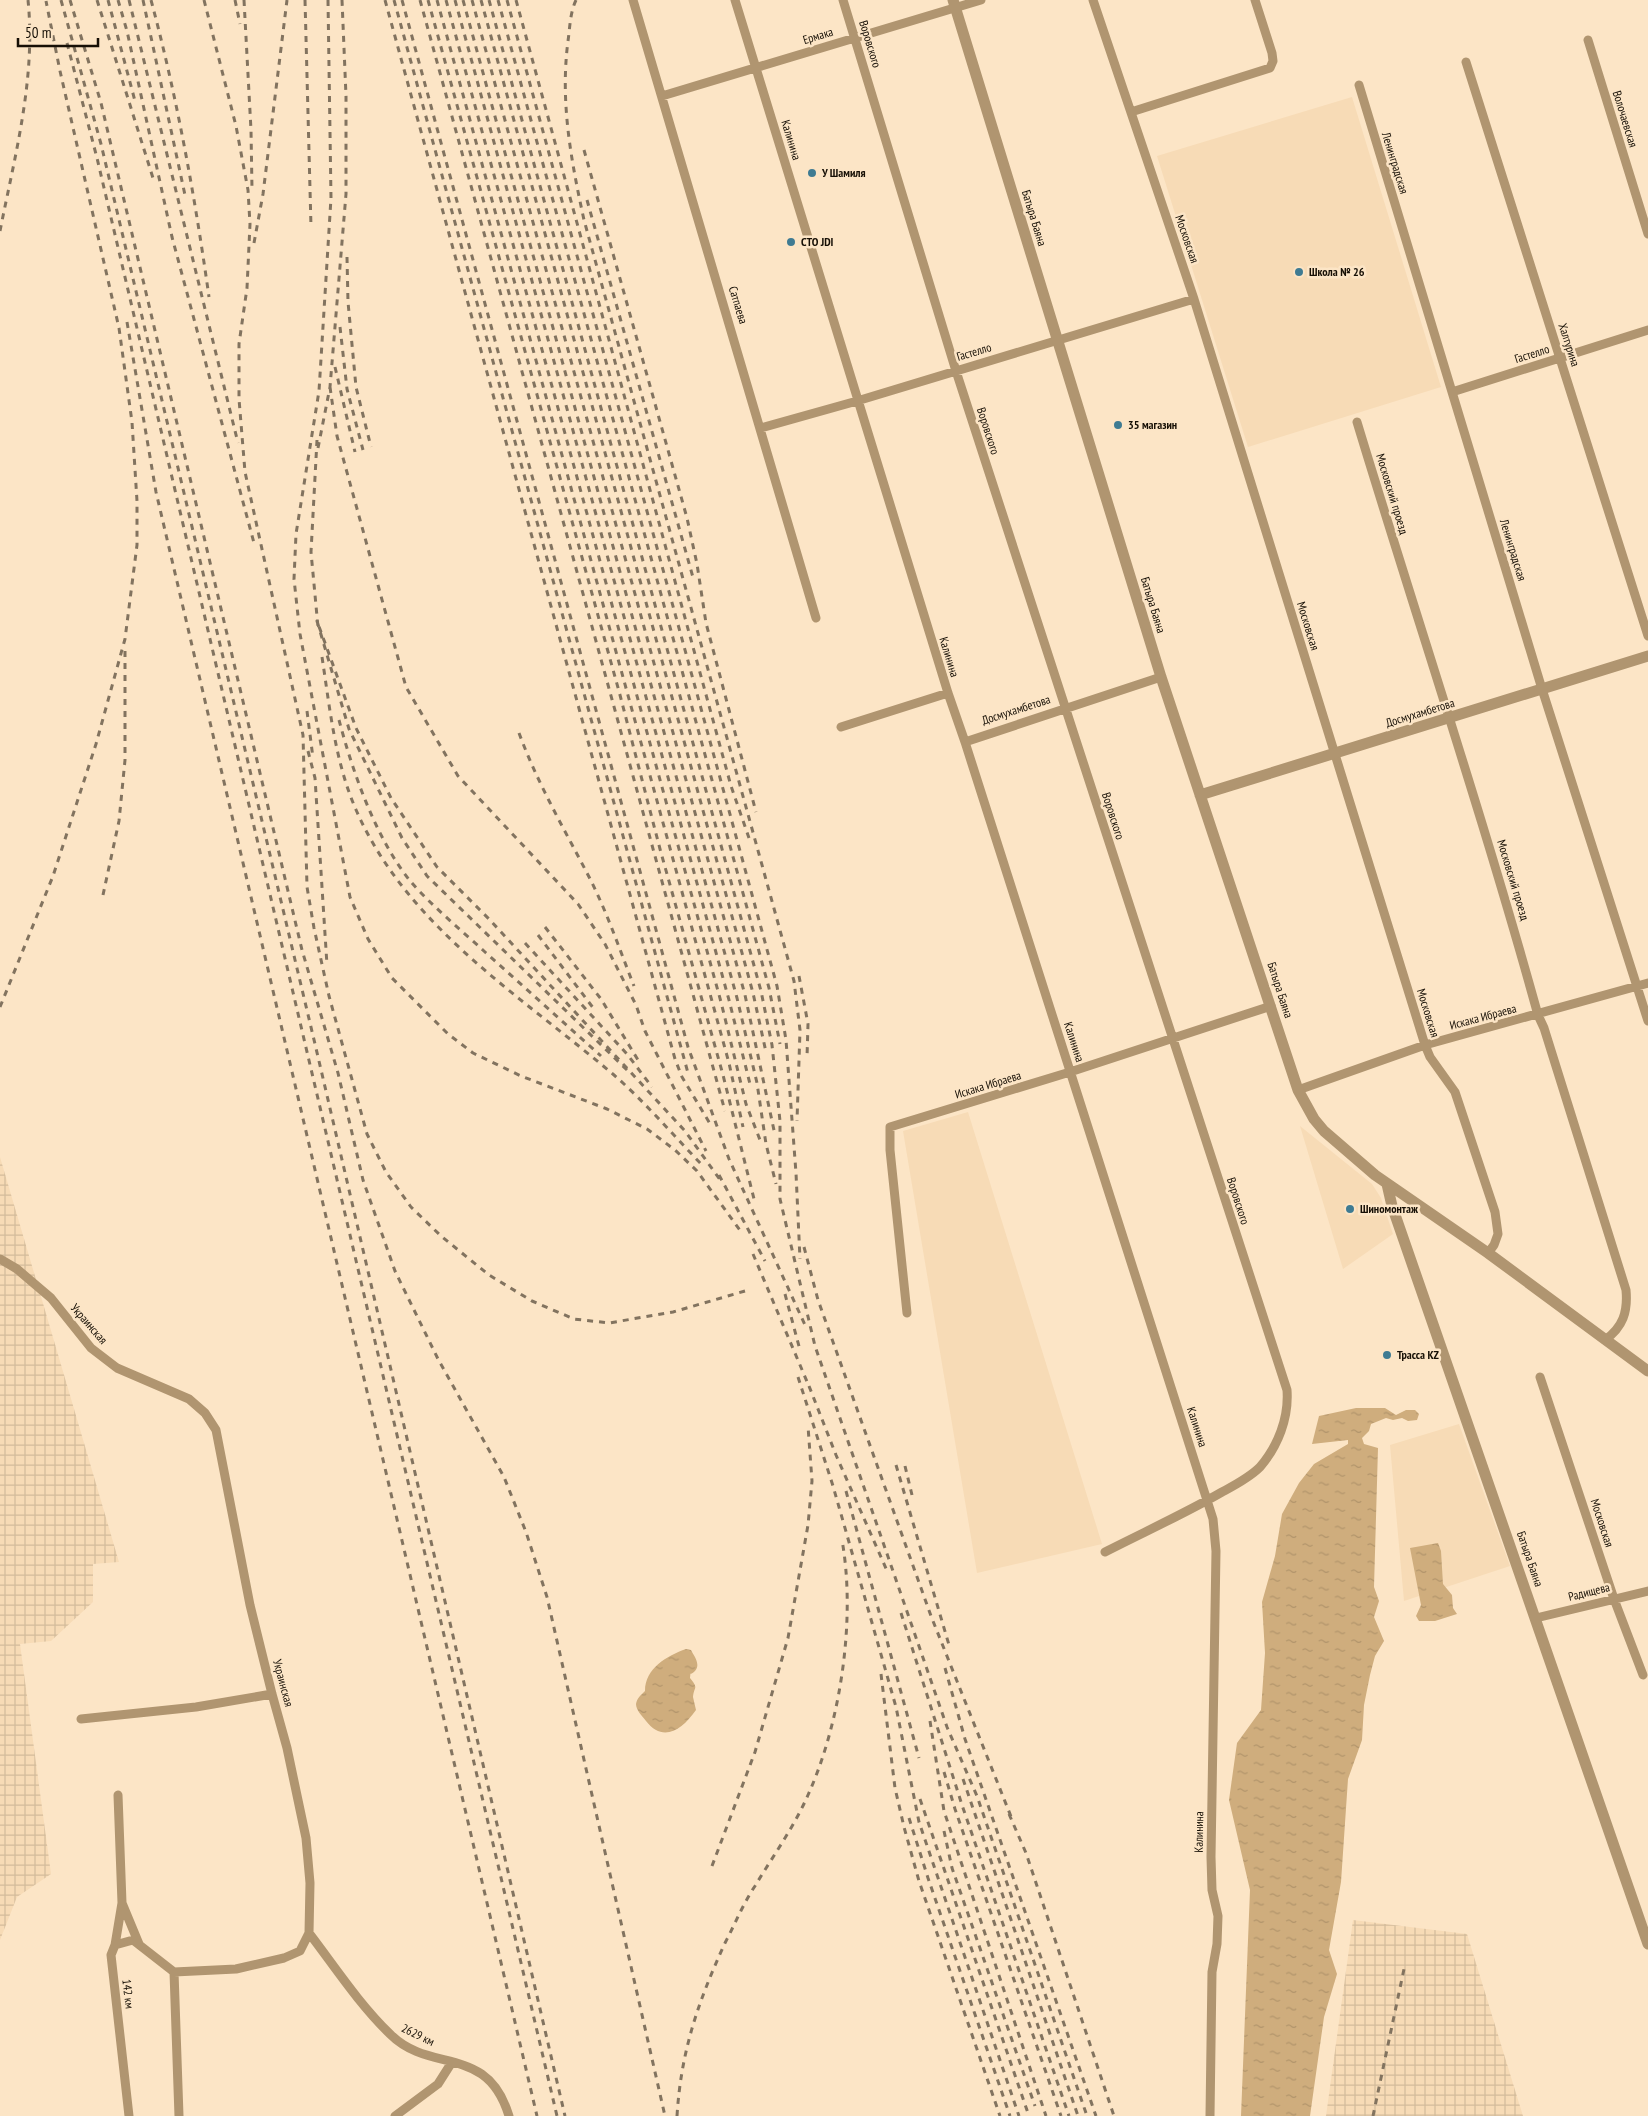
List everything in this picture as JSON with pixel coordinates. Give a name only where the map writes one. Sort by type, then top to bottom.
[{"type":"street","name":"Сатпаева","points":[[633,0],[816,618]]},
{"type":"street","name":"Калинина","points":[[735,0],[948,693],[1213,1519],[1216,1551],[1210,1857],[1212,1890],[1218,1916],[1217,1944],[1212,1972],[1210,2116]]},
{"type":"street","name":"Воровского","points":[[843,0],[956,370],[1287,1390],[1286,1418],[1275,1446],[1249,1477],[1106,1552]]},
{"type":"street","name":"Ермака","points":[[662,96],[855,38],[954,4],[981,0]]},
{"type":"street","name":"Московская","points":[[1093,0],[1194,298],[1424,1045],[1430,1057],[1455,1092],[1495,1212],[1498,1234],[1494,1245],[1488,1253]]},
{"type":"street","points":[[1131,112],[1270,68],[1273,61],[1272,53],[1255,0]]},
{"type":"street","name":"Батыра Баяна","points":[[954,4],[1161,677],[1298,1090],[1314,1119],[1324,1131],[1387,1184],[1488,1253],[1648,1372]]},
{"type":"street","name":"Волочаевская","points":[[1588,40],[1648,234]]},
{"type":"street","name":"Халтурина","points":[[1466,62],[1648,636]]},
{"type":"street","name":"Ленинградская","points":[[1359,85],[1542,689],[1648,1021]]},
{"type":"street","name":"Гастелло","points":[[761,428],[857,401],[1194,298]]},
{"type":"street","name":"Гастелло","points":[[1452,392],[1648,330]]},
{"type":"street","name":"Московский проезд","points":[[1357,422],[1502,884],[1538,1015],[1547,1038],[1626,1290],[1626,1312],[1621,1325],[1614,1334],[1604,1340]]},
{"type":"street","name":"Досмухамбетова","points":[[1200,795],[1648,656]]},
{"type":"street","name":"Досмухамбетова","points":[[965,742],[1161,677]]},
{"type":"street","points":[[840,727],[948,693]]},
{"type":"street","name":"Искака Ибраева","points":[[1298,1090],[1424,1045],[1648,983]]},
{"type":"street","name":"Искака Ибраева","points":[[907,1313],[890,1150],[890,1127],[1070,1072],[1271,1006]]},
{"type":"street","name":"Батыра Баяна","points":[[1387,1184],[1392,1206],[1648,1944]]},
{"type":"street","name":"Украинская","points":[[0,1259],[17,1269],[51,1298],[90,1348],[117,1368],[189,1399],[205,1413],[216,1430],[250,1605],[272,1694],[288,1748],[306,1838],[310,1883],[309,1933]]},
{"type":"street","name":"Московская","points":[[1540,1377],[1614,1599],[1643,1675]]},
{"type":"street","name":"Радищева","points":[[1536,1618],[1648,1591]]},
{"type":"street","points":[[81,1719],[196,1707],[272,1694]]},
{"type":"street","points":[[118,1795],[122,1903],[139,1944]]},
{"type":"street","name":"142 км","points":[[122,1903],[115,1946],[111,1955],[128,2116]]},
{"type":"street","points":[[115,1946],[133,1940],[174,1972],[236,1969],[284,1958],[300,1951],[309,1933]]},
{"type":"street","name":"2629 км","points":[[309,1933],[362,2002],[391,2036],[423,2054],[475,2068],[487,2077],[499,2093],[509,2116]]},
{"type":"street","points":[[174,1972],[179,2116]]},
{"type":"street","points":[[395,2116],[438,2084],[444,2078],[452,2062]]},
{"type":"shaded area","name":"Школа № 26","points":[[1352,97],[1441,387],[1248,447],[1157,156]]},
{"type":"shaded area","points":[[968,1112],[1102,1544],[977,1573],[903,1131]]},
{"type":"shaded area","points":[[1300,1126],[1372,1184],[1381,1198],[1393,1234],[1343,1269]]},
{"type":"shaded area","points":[[0,1157],[119,1562],[93,1564],[93,1602],[51,1641],[20,1644],[51,1874],[17,1897],[0,1940]]},
{"type":"shaded area","points":[[1459,1424],[1510,1566],[1404,1601],[1390,1445]]},
{"type":"shaded area","points":[[1353,1920],[1467,1934],[1523,2116],[1326,2116]]},
{"type":"water","points":[[1356,1408],[1385,1408],[1396,1415],[1406,1410],[1415,1410],[1419,1414],[1417,1420],[1408,1421],[1402,1418],[1393,1420],[1386,1418],[1371,1424],[1369,1431],[1362,1438],[1364,1444],[1378,1448],[1374,1587],[1379,1601],[1374,1617],[1384,1641],[1375,1656],[1370,1675],[1364,1705],[1362,1740],[1348,1779],[1341,1882],[1329,1950],[1337,1974],[1324,2017],[1310,2116],[1241,2116],[1250,1890],[1229,1800],[1237,1743],[1261,1710],[1265,1653],[1262,1602],[1275,1556],[1282,1514],[1299,1483],[1314,1464],[1348,1444],[1348,1440],[1312,1444],[1319,1416]]},
{"type":"water","points":[[1438,1543],[1441,1551],[1443,1584],[1452,1595],[1453,1608],[1457,1614],[1435,1621],[1419,1621],[1416,1616],[1421,1605],[1410,1548]]},
{"type":"water","points":[[686,1649],[691,1650],[697,1663],[697,1668],[690,1674],[690,1678],[695,1686],[693,1697],[696,1710],[679,1728],[666,1732],[659,1731],[652,1728],[641,1715],[636,1704],[639,1697],[645,1691],[646,1683],[653,1669],[665,1659]]},
{"type":"railway","points":[[0,231],[18,145],[27,87],[30,29],[28,0]]},
{"type":"railway","points":[[61,0],[101,144],[315,1044],[565,2116]]},
{"type":"railway","points":[[70,0],[101,103],[302,950],[338,1073],[363,1180],[395,1271],[438,1359],[504,1477],[526,1532],[547,1597],[665,2116]]},
{"type":"railway","points":[[97,0],[153,178]]},
{"type":"railway","points":[[108,0],[135,101]]},
{"type":"railway","points":[[118,0],[127,31],[172,237],[254,543]]},
{"type":"railway","points":[[129,0],[238,443]]},
{"type":"railway","points":[[143,0],[185,195]]},
{"type":"railway","points":[[151,0],[169,73],[184,147],[209,297]]},
{"type":"railway","points":[[204,0],[236,126],[248,190],[250,224],[247,288],[239,344],[239,399],[245,472],[303,735],[307,887],[314,928],[329,996],[367,1134],[386,1172],[411,1207],[441,1236],[489,1275],[532,1301],[574,1319],[609,1323],[673,1312],[745,1291]]},
{"type":"railway","points":[[235,0],[240,24]]},
{"type":"railway","points":[[244,0],[252,189]]},
{"type":"railway","points":[[254,243],[263,194],[287,0]]},
{"type":"railway","points":[[305,0],[311,227]]},
{"type":"railway","points":[[328,0],[331,198],[319,391],[296,534],[294,579],[300,634],[350,897],[368,939],[392,978],[448,1034],[473,1053],[521,1076],[607,1109],[647,1129],[675,1150],[697,1171],[742,1233]]},
{"type":"railway","points":[[318,448],[330,387],[346,194],[346,96],[342,0]]},
{"type":"railway","points":[[385,0],[675,1059],[682,1077],[712,1127]]},
{"type":"railway","points":[[394,0],[688,1073]]},
{"type":"railway","points":[[402,0],[688,1047],[729,1159],[805,1325]]},
{"type":"railway","points":[[420,0],[725,1111]]},
{"type":"railway","points":[[428,0],[620,695],[660,849],[723,1075],[754,1199]]},
{"type":"railway","points":[[437,0],[729,1063],[743,1127]]},
{"type":"railway","points":[[446,0],[721,1002],[746,1104],[762,1145]]},
{"type":"railway","points":[[455,0],[729,1000],[751,1088]]},
{"type":"railway","points":[[463,0],[737,998],[757,1083],[766,1144],[776,1184]]},
{"type":"railway","points":[[472,0],[745,995],[775,1135]]},
{"type":"railway","points":[[481,0],[753,993],[766,1052]]},
{"type":"railway","points":[[489,0],[761,991],[772,1045],[780,1121],[780,1199],[815,1346],[947,1727],[977,1796],[1087,2116]]},
{"type":"railway","points":[[498,0],[769,988],[780,1044]]},
{"type":"railway","points":[[507,0],[777,986],[786,1040],[800,1259]]},
{"type":"railway","points":[[516,0],[731,786],[749,838]]},
{"type":"railway","points":[[576,0],[572,10],[570,25],[565,86],[568,131],[579,198],[794,981],[800,1030],[797,1121]]},
{"type":"railway","points":[[0,1007],[53,876],[96,744],[125,639],[137,545],[137,501],[132,422],[119,328],[60,71],[46,1]]},
{"type":"railway","points":[[67,43],[97,158],[557,2116]]},
{"type":"railway","points":[[584,150],[687,518],[697,564],[706,623],[756,812]]},
{"type":"railway","points":[[587,200],[694,581]]},
{"type":"railway","points":[[347,257],[348,302],[356,387],[371,447]]},
{"type":"railway","points":[[127,322],[156,492],[537,2116]]},
{"type":"railway","points":[[340,327],[347,389],[363,450]]},
{"type":"railway","points":[[335,367],[355,452]]},
{"type":"railway","points":[[330,387],[337,436],[406,687],[458,776],[578,904],[605,944],[636,1005],[645,1031],[706,1151]]},
{"type":"railway","points":[[317,440],[311,552],[318,627]]},
{"type":"railway","points":[[627,1070],[427,876],[402,838],[349,729],[317,621],[356,728],[391,798],[437,867],[489,919],[685,1131],[721,1181]]},
{"type":"railway","points":[[103,895],[119,821],[125,760],[125,651]]},
{"type":"railway","points":[[322,657],[334,736],[343,774],[357,812],[379,853],[406,890],[436,925],[470,957],[626,1085],[704,1167]]},
{"type":"railway","points":[[307,711],[313,758]]},
{"type":"railway","points":[[339,720],[351,762],[367,805],[387,846],[411,882],[447,918],[601,1056]]},
{"type":"railway","points":[[519,733],[542,787],[600,900],[634,986]]},
{"type":"railway","points":[[308,751],[315,778],[327,965]]},
{"type":"railway","points":[[545,927],[601,999],[638,1060]]},
{"type":"railway","points":[[538,935],[594,1009]]},
{"type":"railway","points":[[525,943],[627,1054],[652,1087]]},
{"type":"railway","points":[[799,976],[808,1024],[807,1058]]},
{"type":"railway","points":[[719,1175],[765,1261]]},
{"type":"railway","points":[[804,1247],[818,1300],[931,1616],[1012,1819]]},
{"type":"railway","points":[[753,1254],[811,1391]]},
{"type":"railway","points":[[785,1294],[800,1350]]},
{"type":"railway","points":[[798,1377],[833,1486],[896,1707],[919,1822],[1019,2116]]},
{"type":"railway","points":[[809,1386],[836,1455],[888,1573]]},
{"type":"railway","points":[[712,1866],[755,1752],[788,1638],[808,1525],[812,1481],[808,1426]]},
{"type":"railway","points":[[896,1465],[949,1645]]},
{"type":"railway","points":[[905,1466],[912,1495]]},
{"type":"railway","points":[[846,1491],[919,1758]]},
{"type":"railway","points":[[677,2116],[682,2070],[687,2048],[692,2027],[707,1986],[725,1943],[747,1900],[790,1830],[808,1795],[820,1766],[829,1735],[843,1669],[846,1636],[846,1570],[842,1540]]},
{"type":"railway","points":[[901,1613],[962,1805],[1069,2116]]},
{"type":"railway","points":[[945,1668],[965,1739],[1096,2116]]},
{"type":"railway","points":[[881,1674],[895,1788],[904,1827],[919,1881],[1000,2116]]},
{"type":"railway","points":[[930,1721],[944,1811],[1046,2116]]},
{"type":"railway","points":[[944,1772],[1061,2116]]},
{"type":"railway","points":[[963,1779],[1078,2116]]},
{"type":"railway","points":[[920,1799],[1029,2116]]},
{"type":"railway","points":[[1009,1814],[1026,1853],[1114,2116]]},
{"type":"railway","points":[[909,1818],[1010,2116]]},
{"type":"railway","points":[[944,1831],[952,1868],[1035,2106]]},
{"type":"railway","points":[[1373,2116],[1404,1969]]},
{"type":"place","name":"У Шамиля","points":[[812,173]]},
{"type":"place","name":"СТО JDI","points":[[791,242]]},
{"type":"place","name":"Школа № 26","points":[[1299,272]]},
{"type":"place","name":"35 магазин","points":[[1118,425]]},
{"type":"place","name":"Шиномонтаж","points":[[1350,1209]]},
{"type":"place","name":"Трасса KZ","points":[[1387,1355]]}]
